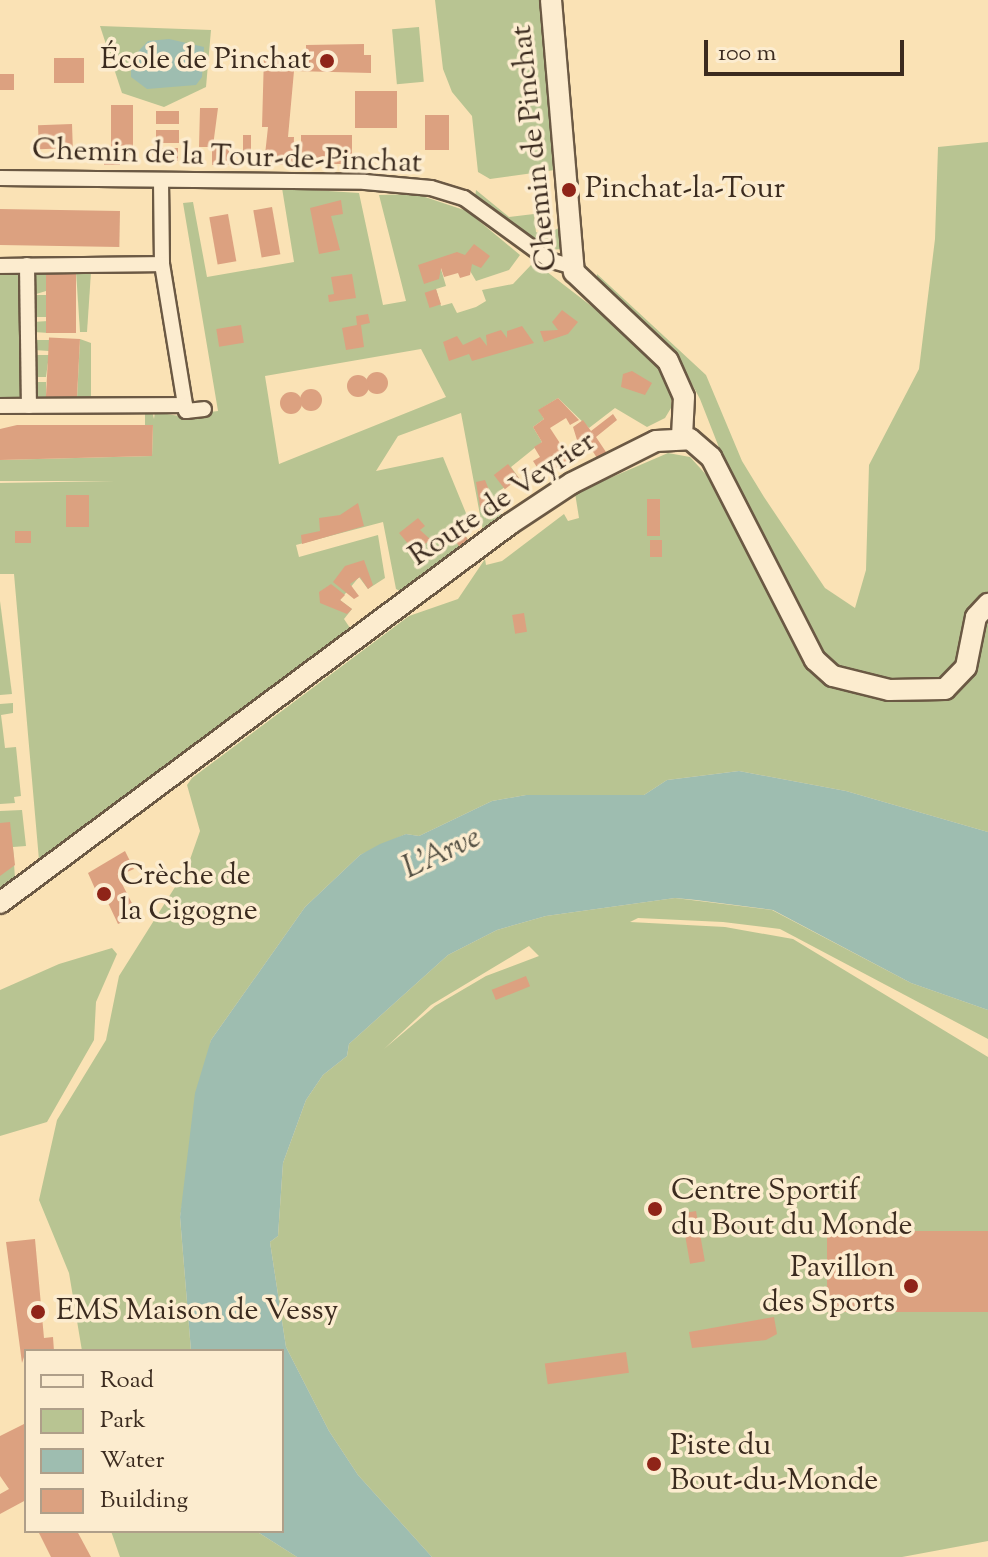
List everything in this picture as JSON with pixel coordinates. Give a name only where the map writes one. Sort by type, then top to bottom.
[{"type":"main road","name":"Chemin de Pinchat","points":[[551,0],[573,267],[585,288],[668,361],[684,397],[682,437]]},
{"type":"main road","points":[[682,437],[694,441],[711,457],[815,660],[833,676],[889,690],[945,689],[966,667],[976,617],[988,604]]},
{"type":"main road","name":"Route de Veyrier","points":[[0,903],[543,501],[647,444],[682,437]]},
{"type":"street","name":"Chemin de la Tour-de-Pinchat","points":[[0,178],[365,182],[444,191],[464,198],[549,260],[573,267]]},
{"type":"street","points":[[161,181],[162,264],[186,411],[204,409]]},
{"type":"street","points":[[0,266],[162,264]]},
{"type":"street","points":[[27,265],[29,406]]},
{"type":"street","points":[[0,406],[185,405]]},
{"type":"green space","points":[[435,0],[540,0],[555,170],[490,179],[478,172],[472,116],[452,92],[443,69]]},
{"type":"green space","points":[[100,26],[211,30],[206,87],[164,107],[122,93]]},
{"type":"green space","points":[[419,27],[424,82],[397,84],[392,29]]},
{"type":"green space","points":[[988,142],[988,832],[846,791],[739,771],[667,780],[644,795],[526,795],[492,801],[419,836],[406,834],[360,855],[305,907],[211,1040],[180,1217],[191,1349],[82,1349],[69,1273],[39,1200],[57,1120],[106,1040],[119,976],[187,868],[200,831],[187,785],[192,778],[409,616],[458,599],[485,559],[486,565],[502,561],[564,514],[568,521],[579,518],[575,493],[668,453],[690,457],[711,480],[727,468],[700,399],[674,351],[597,285],[597,274],[706,375],[742,461],[764,497],[825,588],[855,608],[866,570],[869,465],[919,369],[935,239],[938,147]]},
{"type":"green space","points":[[282,188],[359,193],[383,305],[406,301],[379,195],[416,194],[467,211],[520,255],[509,270],[476,281],[466,264],[438,259],[446,286],[436,289],[441,306],[452,303],[457,313],[476,307],[486,301],[482,290],[513,284],[531,265],[542,268],[647,349],[672,381],[671,408],[665,418],[647,427],[615,408],[589,428],[558,398],[539,410],[544,419],[533,427],[542,442],[511,467],[519,478],[499,491],[501,518],[483,531],[461,413],[398,436],[376,471],[443,457],[468,518],[458,526],[470,542],[402,592],[396,589],[383,522],[296,545],[299,557],[378,535],[385,578],[368,589],[359,577],[340,600],[352,609],[344,619],[352,631],[39,860],[14,574],[0,574],[0,483],[115,481],[0,481],[0,460],[152,456],[153,426],[145,425],[145,411],[152,411],[154,419],[155,412],[179,416],[218,411],[183,203],[193,202],[207,277],[294,262]],"holes":[[[421,349],[446,397],[279,464],[265,376]]]},
{"type":"green space","points":[[476,190],[509,217],[534,214],[536,232],[544,235],[561,227],[558,205],[564,204],[563,249],[546,250],[475,198]]},
{"type":"green space","points":[[0,266],[33,276],[46,272],[46,291],[33,295],[46,295],[48,317],[34,317],[33,322],[48,321],[49,333],[34,332],[33,340],[49,340],[49,351],[34,350],[34,355],[49,355],[46,377],[34,377],[34,382],[46,382],[46,399],[33,396],[0,406]]},
{"type":"green space","points":[[76,271],[91,272],[87,332],[80,332]]},
{"type":"green space","points":[[80,339],[91,343],[91,399],[77,399]]},
{"type":"green space","points":[[0,601],[12,694],[0,695]]},
{"type":"green space","points":[[13,703],[13,713],[1,715],[5,748],[16,747],[21,796],[14,797],[15,803],[0,804],[0,704]]},
{"type":"green space","points":[[22,810],[26,846],[13,847],[15,879],[0,890],[0,811]]},
{"type":"green space","name":"Centre Sportif du Bout du Monde","points":[[675,898],[772,910],[911,983],[988,1010],[988,1039],[780,929],[723,922],[638,918],[630,922],[725,927],[793,939],[988,1057],[988,1541],[902,1557],[432,1557],[358,1475],[329,1431],[286,1347],[270,1242],[278,1236],[283,1163],[306,1100],[323,1075],[347,1056],[349,1044],[448,955],[497,930],[546,916]],"holes":[[[529,946],[539,956],[486,976],[435,1006],[384,1049],[431,1005]]]},
{"type":"green space","points":[[112,948],[117,954],[96,1002],[94,1040],[47,1122],[0,1136],[0,990],[59,964]]},
{"type":"green space","points":[[112,1533],[259,1533],[297,1557],[120,1557]]},
{"type":"water","points":[[169,39],[204,47],[202,77],[196,85],[147,89],[131,77],[131,59],[148,41]]},
{"type":"water","name":"L'Arve","points":[[739,771],[846,791],[988,832],[988,1010],[911,983],[773,910],[696,900],[675,898],[546,916],[497,930],[448,955],[349,1044],[347,1056],[323,1075],[306,1100],[283,1163],[278,1236],[270,1242],[286,1347],[329,1431],[358,1475],[432,1557],[297,1557],[259,1533],[284,1533],[284,1349],[191,1349],[180,1217],[195,1093],[211,1040],[305,907],[360,855],[406,834],[419,836],[492,801],[526,795],[644,795],[667,780]]},
{"type":"building","points":[[364,44],[364,55],[371,55],[371,73],[294,71],[288,137],[294,137],[293,165],[264,164],[268,127],[262,127],[264,55],[294,55],[293,66],[306,66],[306,45]]},
{"type":"building","points":[[54,58],[84,58],[84,83],[54,83]]},
{"type":"building","points":[[0,74],[14,74],[14,90],[0,90]]},
{"type":"building","points":[[355,91],[397,91],[397,128],[355,128]]},
{"type":"building","points":[[111,105],[133,105],[133,155],[120,156],[120,165],[104,165],[104,155],[111,155]]},
{"type":"building","points":[[200,108],[218,108],[213,146],[229,147],[229,165],[212,165],[212,147],[199,147]]},
{"type":"building","points":[[156,111],[179,111],[179,124],[156,124]]},
{"type":"building","points":[[425,115],[449,115],[449,150],[425,150]]},
{"type":"building","points":[[72,124],[73,148],[39,149],[38,125]]},
{"type":"building","points":[[156,130],[179,130],[179,143],[156,143]]},
{"type":"building","points":[[243,135],[251,135],[251,156],[243,156]]},
{"type":"building","points":[[301,135],[352,135],[352,164],[301,164]]},
{"type":"building","points":[[156,148],[178,148],[178,161],[156,161]]},
{"type":"building","points":[[341,200],[343,214],[331,216],[340,250],[319,254],[310,208]]},
{"type":"building","points":[[272,207],[280,254],[262,258],[253,210]]},
{"type":"building","points":[[0,209],[120,211],[119,247],[0,245]]},
{"type":"building","points":[[228,214],[236,261],[218,265],[209,217]]},
{"type":"building","points":[[474,244],[490,256],[481,268],[472,264],[470,275],[460,278],[458,273],[444,277],[441,268],[439,279],[424,284],[418,265],[457,252],[465,255]]},
{"type":"building","points":[[46,273],[76,273],[76,333],[46,333]]},
{"type":"building","points":[[352,274],[356,298],[329,302],[328,295],[334,294],[331,277]]},
{"type":"building","points":[[436,289],[441,304],[430,308],[425,293]]},
{"type":"building","points":[[562,310],[578,322],[568,334],[544,342],[540,331],[558,330],[552,322]]},
{"type":"building","points":[[368,314],[370,323],[361,325],[364,347],[346,350],[342,328],[357,325],[356,316]]},
{"type":"building","points":[[241,325],[244,343],[219,347],[216,329]]},
{"type":"building","points":[[522,326],[534,343],[472,361],[469,354],[449,361],[443,342],[457,336],[463,345],[480,337],[487,346],[486,335],[501,330],[507,338],[507,331]]},
{"type":"building","points":[[49,337],[80,339],[77,399],[46,397]]},
{"type":"building","points":[[632,371],[652,383],[645,395],[621,387],[623,374]]},
{"type":"building","points":[[377,372],[385,375],[388,383],[385,391],[377,394],[369,391],[366,383],[369,375]]},
{"type":"building","points":[[358,375],[366,378],[369,386],[366,394],[358,397],[350,394],[347,386],[350,378]]},
{"type":"building","points":[[311,389],[319,392],[322,400],[319,408],[311,411],[303,408],[300,400],[303,392]]},
{"type":"building","points":[[291,392],[299,395],[302,403],[299,411],[291,414],[283,411],[280,403],[283,395]]},
{"type":"building","points":[[558,398],[579,420],[570,425],[566,418],[550,428],[571,460],[542,475],[533,461],[540,457],[534,447],[542,442],[533,427],[544,419],[538,410]]},
{"type":"building","points":[[613,414],[617,420],[596,437],[606,452],[597,458],[590,447],[581,453],[573,427],[583,420],[591,431]]},
{"type":"building","points":[[17,425],[153,425],[152,456],[0,460],[0,429]]},
{"type":"building","points":[[508,464],[519,478],[505,489],[494,475]]},
{"type":"building","points":[[485,480],[495,505],[480,507],[476,482]]},
{"type":"building","points":[[66,495],[89,495],[89,527],[66,527]]},
{"type":"building","points":[[647,499],[660,499],[660,536],[647,536]]},
{"type":"building","points":[[358,503],[364,526],[302,544],[301,535],[320,531],[319,518],[340,515]]},
{"type":"building","points":[[418,518],[425,526],[420,530],[431,540],[409,554],[410,546],[399,533]]},
{"type":"building","points":[[459,527],[468,540],[459,546],[450,533]]},
{"type":"building","points":[[15,531],[31,531],[31,543],[15,543]]},
{"type":"building","points":[[650,540],[662,540],[662,557],[650,557]]},
{"type":"building","points":[[364,560],[373,585],[368,589],[360,577],[350,584],[359,596],[354,599],[333,582],[345,566]]},
{"type":"building","points":[[331,584],[345,595],[340,600],[352,609],[347,614],[320,603],[319,592]]},
{"type":"building","points":[[524,613],[527,632],[515,634],[512,615]]},
{"type":"building","points":[[10,822],[15,865],[0,876],[0,823]]},
{"type":"building","points":[[125,851],[134,869],[118,876],[138,915],[118,924],[101,888],[96,891],[88,873]]},
{"type":"building","points":[[526,976],[530,986],[496,1000],[492,990]]},
{"type":"building","points":[[696,1211],[705,1261],[690,1264],[681,1214]]},
{"type":"building","name":"Pavillon des Sports","points":[[827,1231],[988,1231],[988,1312],[827,1312]]},
{"type":"building","points":[[35,1239],[44,1338],[53,1337],[54,1349],[24,1349],[22,1363],[6,1242]]},
{"type":"building","points":[[774,1317],[777,1334],[766,1340],[692,1348],[689,1332]]},
{"type":"building","points":[[626,1352],[629,1373],[548,1384],[545,1363]]},
{"type":"building","points":[[24,1424],[24,1501],[0,1514],[0,1494],[9,1489],[0,1476],[0,1436]]},
{"type":"building","points":[[39,1533],[78,1533],[91,1557],[51,1557]]},
{"type":"place","name":"École de Pinchat","points":[[327,61]]},
{"type":"place","name":"Pinchat-la-Tour","points":[[569,190]]},
{"type":"place","name":"Crèche de la Cigogne","points":[[104,894]]},
{"type":"place","name":"Centre Sportif du Bout du Monde","points":[[655,1209]]},
{"type":"place","name":"Pavillon des Sports","points":[[911,1286]]},
{"type":"place","name":"EMS Maison de Vessy","points":[[38,1312]]},
{"type":"place","name":"Piste du Bout-du-Monde","points":[[654,1464]]}]
